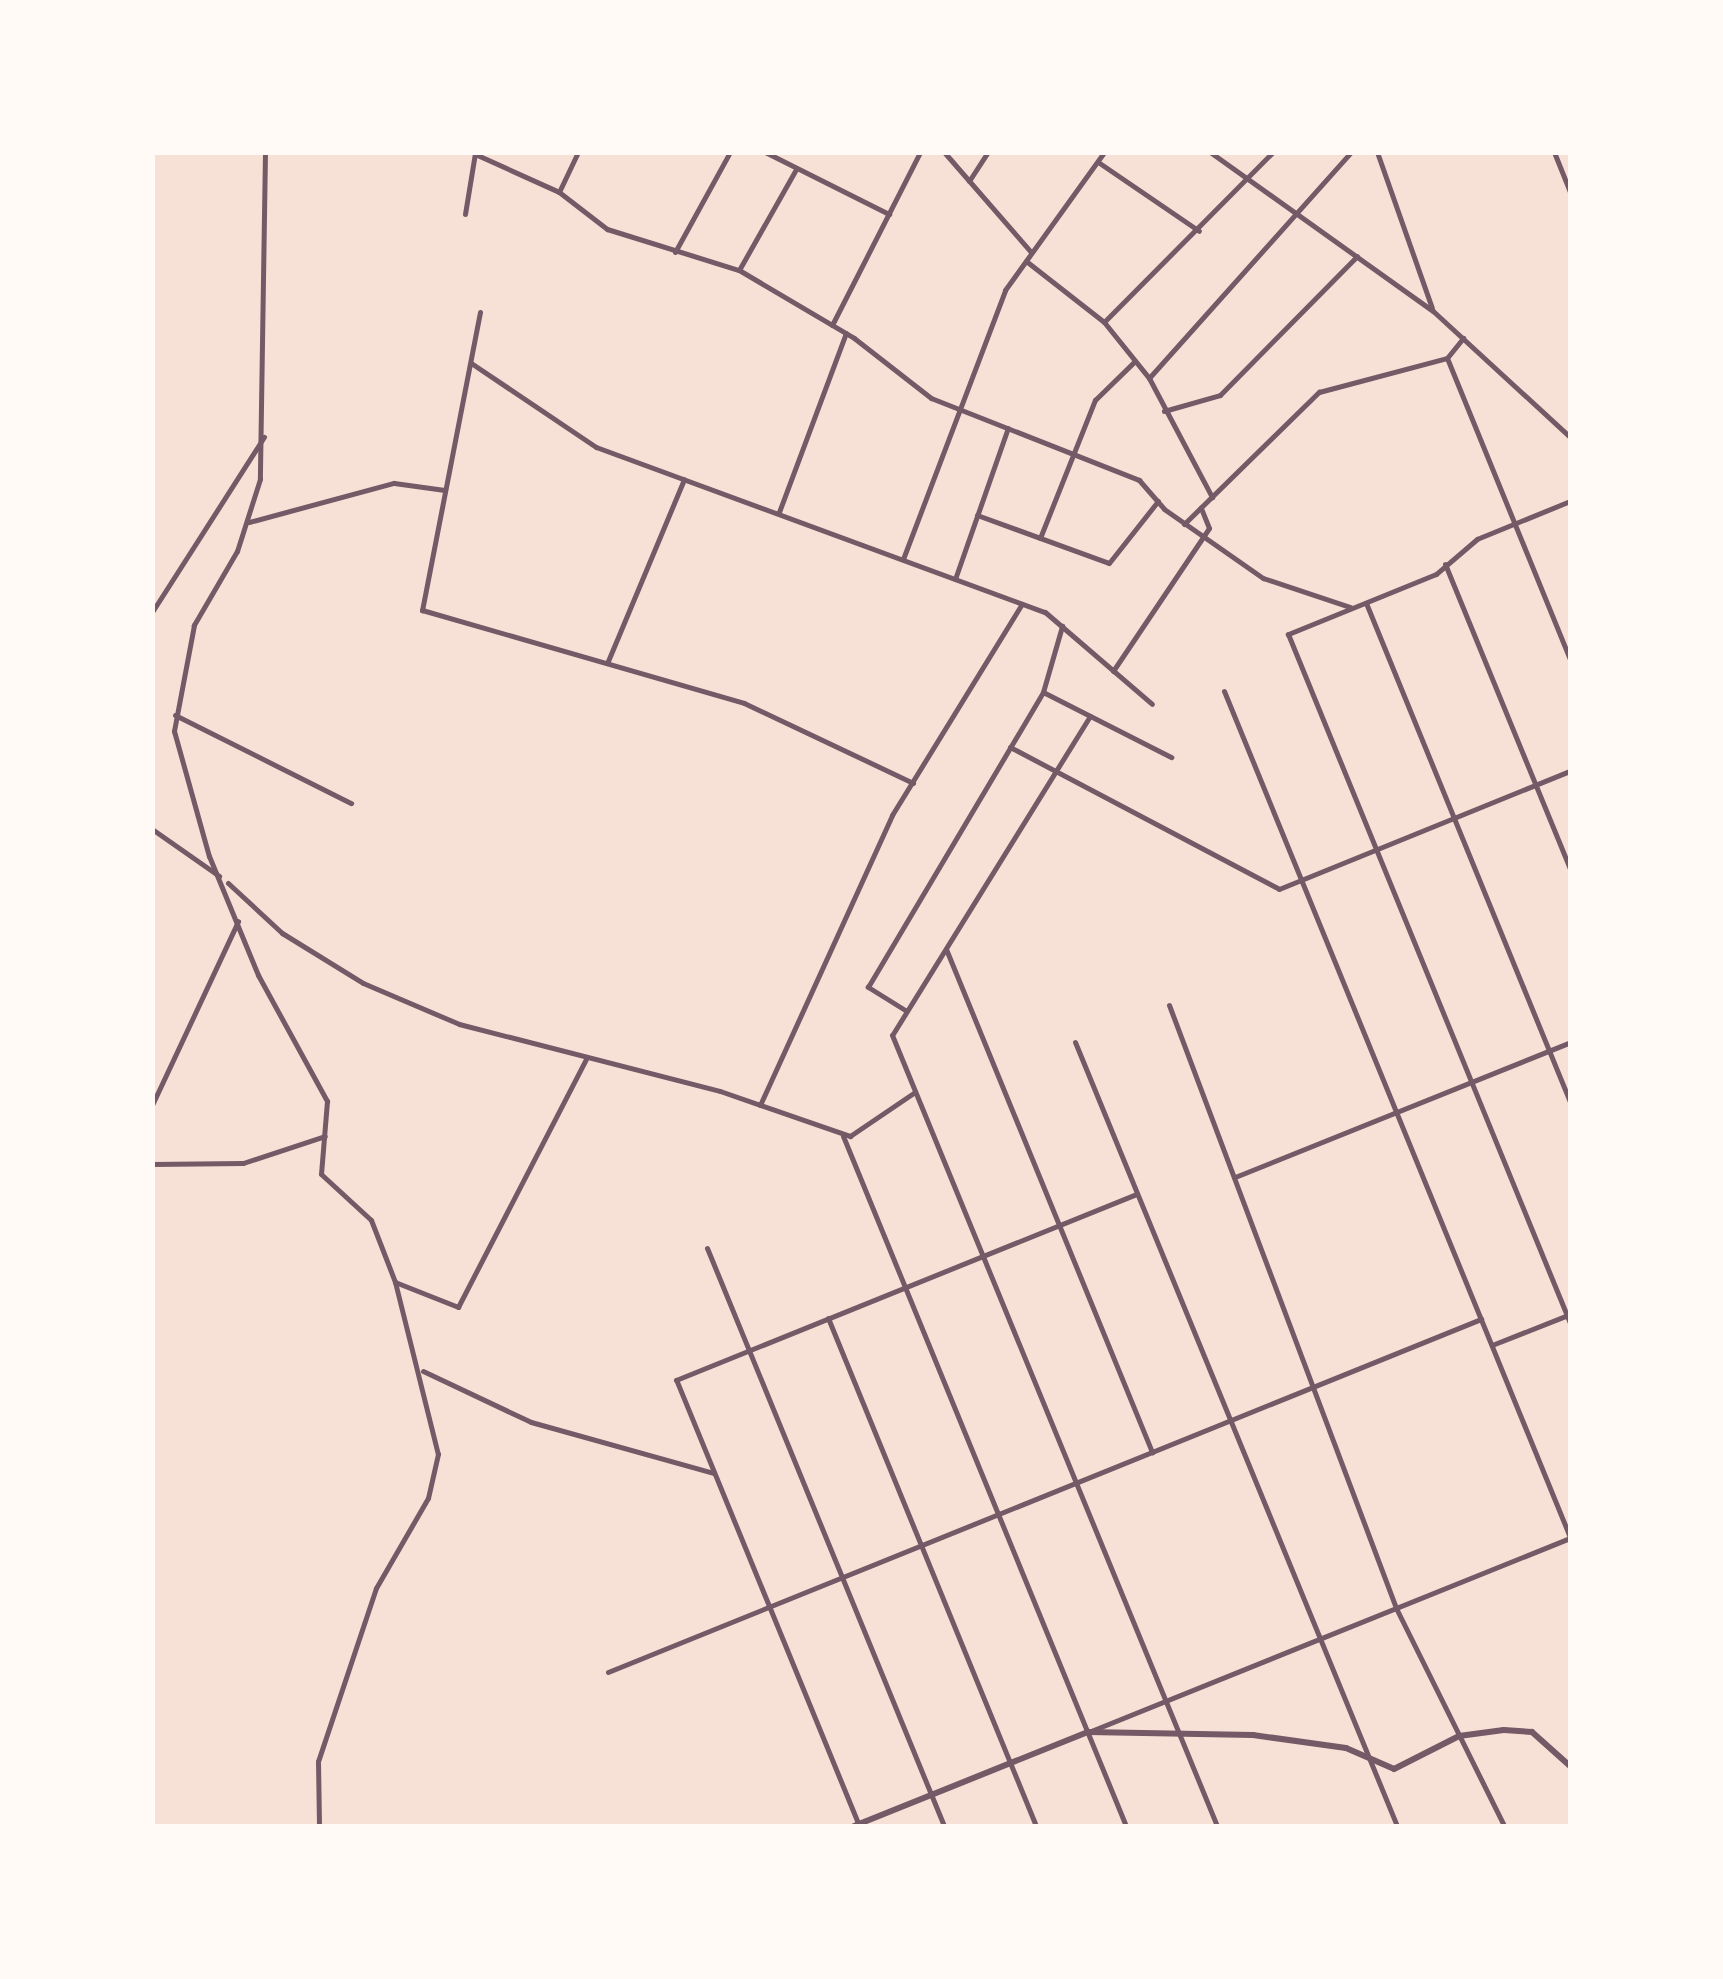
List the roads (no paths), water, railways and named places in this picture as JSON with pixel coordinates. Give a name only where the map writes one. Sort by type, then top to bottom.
[{"type":"street","points":[[265,152],[266,434],[248,522],[194,625],[174,714],[186,788],[226,881],[258,975],[327,1101],[320,1174],[371,1220],[424,1371],[436,1429],[434,1481],[376,1588],[318,1761],[319,1826]]},
{"type":"street","points":[[559,192],[578,152]]},
{"type":"street","points":[[674,252],[730,152]]},
{"type":"street","points":[[765,152],[794,171],[889,214]]},
{"type":"street","points":[[832,324],[920,152]]},
{"type":"street","points":[[944,152],[1032,253]]},
{"type":"street","points":[[969,181],[988,152]]},
{"type":"street","points":[[903,560],[1005,290],[1104,152]]},
{"type":"street","points":[[1210,152],[1433,310],[1570,437]]},
{"type":"street","points":[[1104,322],[1251,181],[1272,152]]},
{"type":"street","points":[[1148,378],[1262,244],[1302,217],[1351,152]]},
{"type":"street","points":[[1377,152],[1433,310]]},
{"type":"street","points":[[1554,152],[1570,192]]},
{"type":"street","points":[[466,214],[475,153],[559,192],[608,228],[738,270],[832,324],[960,410],[1139,480],[1184,524],[1263,578],[1352,608]]},
{"type":"street","points":[[1098,162],[1199,232]]},
{"type":"street","points":[[738,270],[794,171]]},
{"type":"street","points":[[1164,411],[1220,395],[1357,256]]},
{"type":"street","points":[[1026,261],[1104,322],[1135,361],[1212,497]]},
{"type":"street","points":[[480,312],[422,610],[608,661],[744,704],[914,783]]},
{"type":"street","points":[[778,514],[846,333]]},
{"type":"street","points":[[1184,524],[1319,392],[1447,358],[1463,338]]},
{"type":"street","points":[[1447,358],[1570,658]]},
{"type":"street","points":[[1040,538],[1095,400],[1135,361]]},
{"type":"street","points":[[470,363],[596,447],[1022,604],[1062,626],[1152,704]]},
{"type":"street","points":[[955,579],[1008,428]]},
{"type":"street","points":[[152,612],[156,596],[266,434]]},
{"type":"street","points":[[608,661],[684,479]]},
{"type":"street","points":[[248,522],[394,482],[446,490]]},
{"type":"street","points":[[977,516],[1108,564],[1158,501]]},
{"type":"street","points":[[1570,502],[1515,524],[1366,603],[1288,634],[1570,1323]]},
{"type":"street","points":[[1114,671],[1210,528],[1201,508]]},
{"type":"street","points":[[1445,564],[1570,869]]},
{"type":"street","points":[[1366,603],[1570,1102]]},
{"type":"street","points":[[760,1105],[914,783],[1022,604]]},
{"type":"street","points":[[905,1010],[868,987],[1043,692],[1062,626]]},
{"type":"street","points":[[1137,1194],[676,1380],[857,1826],[1570,1537],[1224,691]]},
{"type":"street","points":[[1043,692],[1170,757]]},
{"type":"street","points":[[174,714],[351,803]]},
{"type":"street","points":[[1090,716],[892,1035],[1217,1826]]},
{"type":"street","points":[[1010,747],[1278,888],[1570,771]]},
{"type":"street","points":[[152,829],[226,881],[282,932],[363,983],[459,1024],[760,1105],[842,1133],[915,1092]]},
{"type":"street","points":[[152,1104],[239,919]]},
{"type":"street","points":[[946,949],[1152,1452]]},
{"type":"street","points":[[1169,1005],[1396,1608],[1504,1826]]},
{"type":"street","points":[[1074,1042],[1397,1826]]},
{"type":"street","points":[[1234,1177],[1570,1042]]},
{"type":"street","points":[[395,1282],[458,1307],[587,1058]]},
{"type":"street","points":[[842,1133],[1126,1826]]},
{"type":"street","points":[[152,1164],[244,1163],[325,1136]]},
{"type":"street","points":[[707,1248],[846,1575],[944,1826]]},
{"type":"street","points":[[1492,1345],[1569,1314]]},
{"type":"street","points":[[828,1318],[1036,1826]]},
{"type":"street","points":[[608,1672],[1481,1319]]},
{"type":"street","points":[[424,1371],[531,1422],[714,1473]]},
{"type":"street","points":[[1088,1732],[1178,1733],[1367,1755],[1394,1769],[1459,1736],[1532,1732],[1570,1766]]}]
